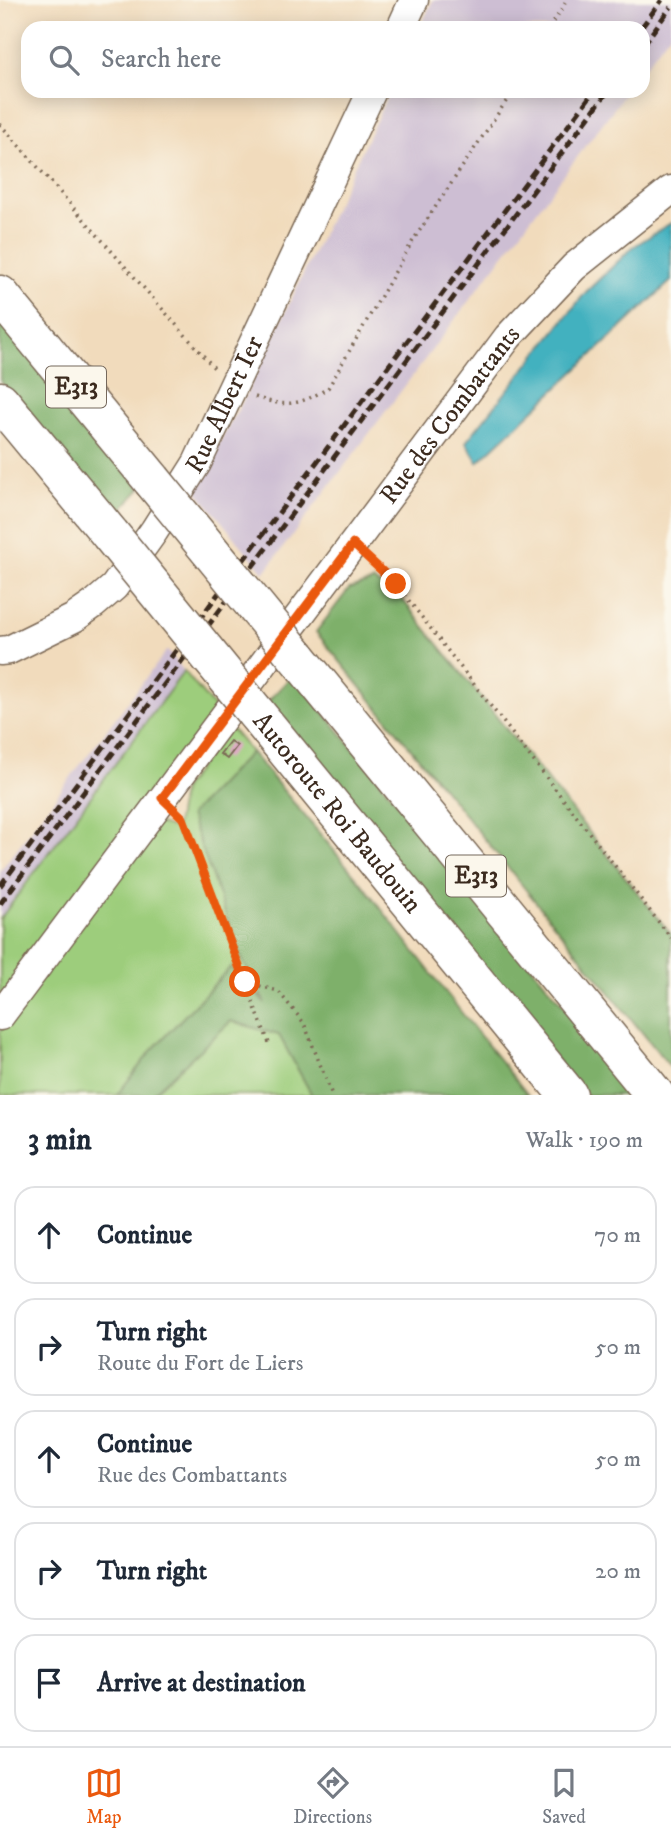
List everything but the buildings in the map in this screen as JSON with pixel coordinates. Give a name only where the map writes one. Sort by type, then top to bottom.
[{"type":"highway","name":"E313","points":[[0,295],[655,1095]]},
{"type":"highway","name":"Autoroute Roi Baudouin","points":[[0,401],[568,1095]]},
{"type":"street","points":[[404,21],[414,0]]},
{"type":"street","name":"Rue Albert Ier","points":[[0,651],[9,650],[74,618],[114,587],[154,531],[197,463],[369,98]]},
{"type":"street","name":"Rue des Combattants","points":[[0,1016],[508,337],[574,267],[671,190]]},
{"type":"path","points":[[554,21],[567,0]]},
{"type":"path","points":[[0,124],[233,389],[272,403],[303,402],[328,388],[414,239],[508,98]]},
{"type":"path","points":[[353,544],[396,584],[671,938]]},
{"type":"path","points":[[162,798],[183,818],[270,1043]]},
{"type":"path","points":[[245,982],[278,991],[304,1023],[332,1095]]},
{"type":"shaded area","points":[[433,0],[671,0],[671,32],[650,60],[650,21],[423,21]]},
{"type":"shaded area","points":[[387,98],[622,98],[264,573],[194,488],[245,397]]},
{"type":"shaded area","points":[[167,650],[184,671],[0,919],[0,871]]},
{"type":"green space","points":[[0,316],[141,488],[112,519],[0,381]]},
{"type":"green space","points":[[374,581],[402,599],[671,934],[671,1068],[316,632],[349,589]]},
{"type":"green space","points":[[184,671],[216,710],[0,999],[0,919]]},
{"type":"green space","points":[[293,675],[637,1095],[585,1095],[264,705]]},
{"type":"green space","points":[[229,726],[251,752],[190,815],[240,955],[267,1006],[231,967],[152,1050],[117,1095],[0,1095],[0,1032],[157,823],[175,829],[183,789]]},
{"type":"green space","points":[[251,752],[362,884],[528,1095],[312,1095],[279,1035],[231,1021],[151,1095],[117,1095],[152,1050],[231,967],[265,1003],[240,955],[190,815]]},
{"type":"green space","points":[[231,1021],[279,1035],[312,1095],[151,1095]]},
{"type":"water","points":[[671,223],[671,281],[478,462],[466,442],[586,292],[633,247]]},
{"type":"railway","points":[[646,21],[662,0]]},
{"type":"railway","points":[[650,36],[671,7]]},
{"type":"railway","points":[[0,886],[589,98]]},
{"type":"railway","points":[[0,904],[603,98]]},
{"type":"route","points":[[245,982],[183,818],[162,798],[353,544],[396,584]]}]
